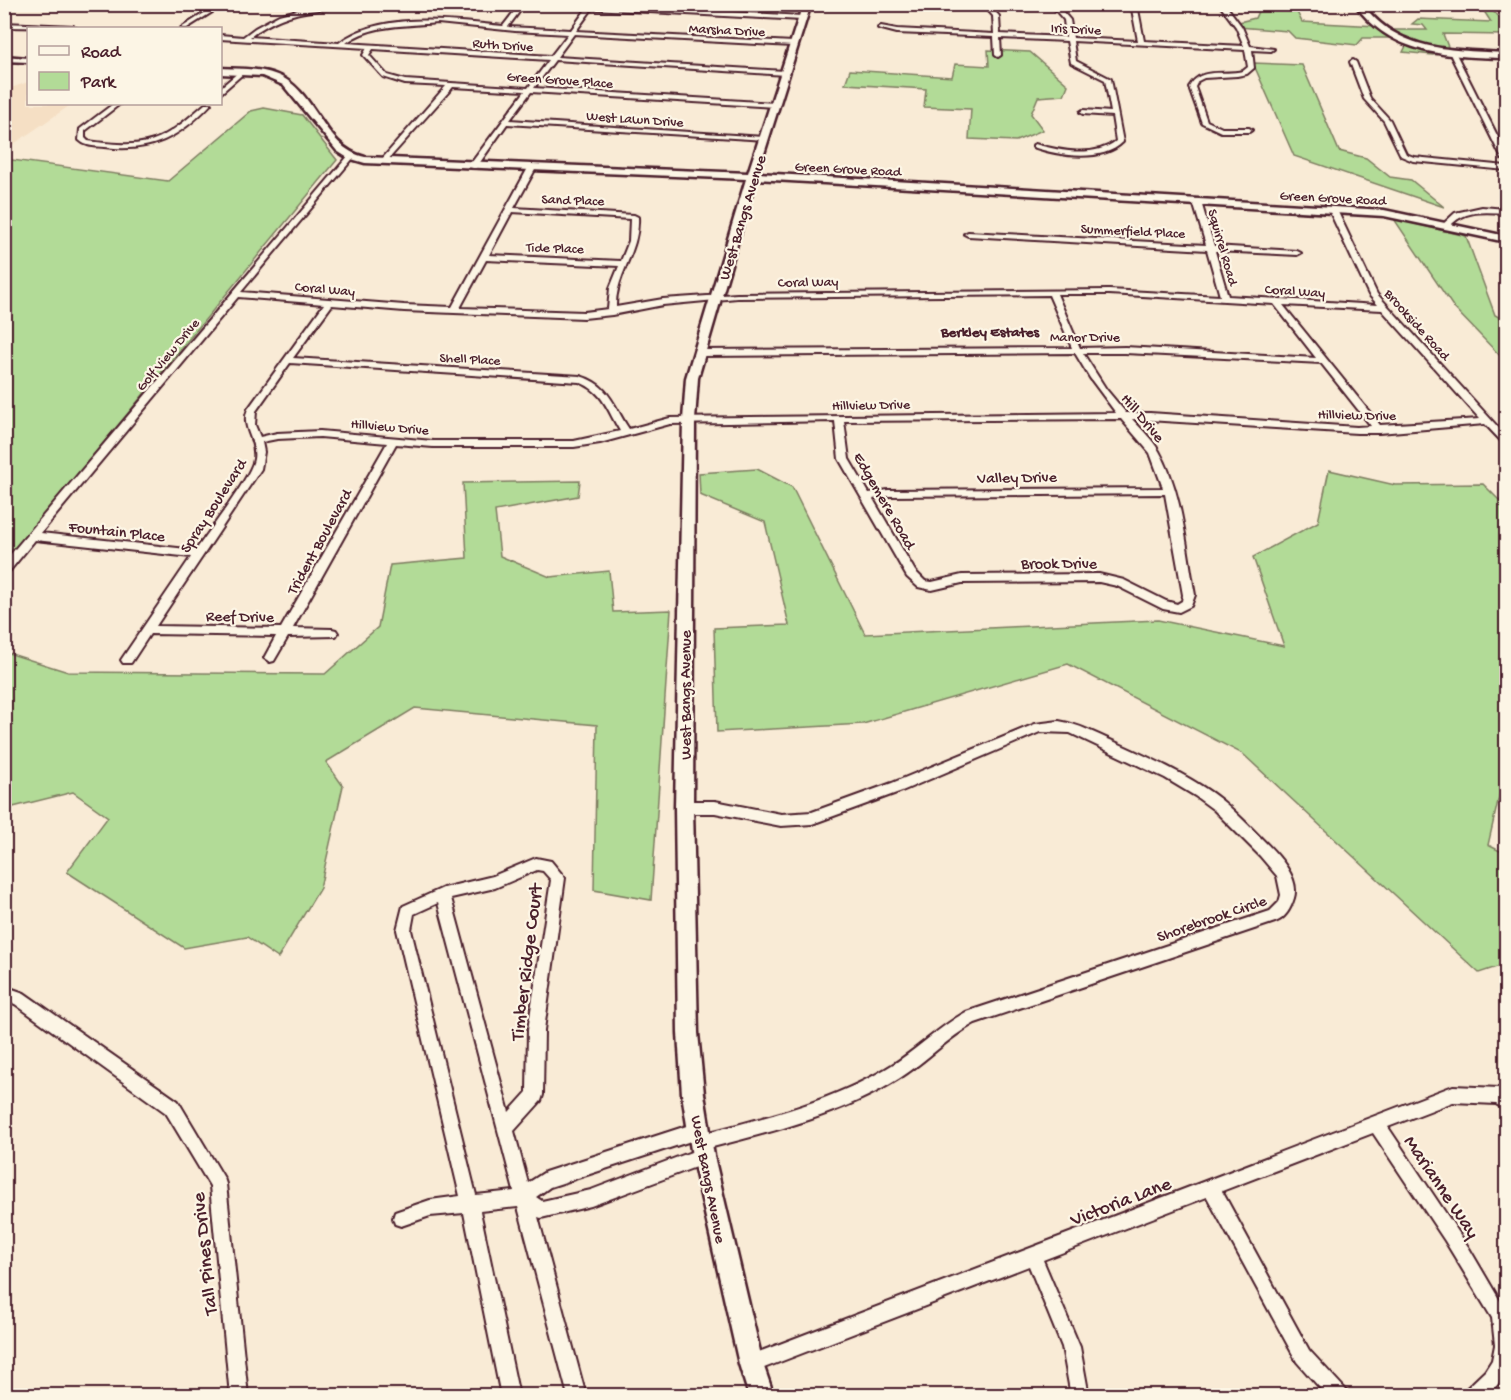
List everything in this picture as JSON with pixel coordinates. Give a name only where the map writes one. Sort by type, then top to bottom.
[{"type":"street","points":[[146,4],[213,9]]},
{"type":"street","points":[[186,27],[223,4]]},
{"type":"street","points":[[244,39],[263,22],[280,15],[348,4]]},
{"type":"street","points":[[504,28],[523,4]]},
{"type":"street","points":[[984,4],[996,16],[998,55]]},
{"type":"street","points":[[1035,146],[1044,149],[1092,153],[1109,150],[1120,142],[1108,80],[1073,62],[1066,19],[1052,4]]},
{"type":"street","points":[[1134,4],[1142,44]]},
{"type":"street","points":[[1222,4],[1226,16],[1237,25],[1252,60],[1251,68],[1248,72],[1199,78],[1192,87],[1204,122],[1221,130],[1250,130]]},
{"type":"street","points":[[1359,4],[1375,24],[1385,32],[1419,45],[1452,52],[1506,56]]},
{"type":"street","points":[[1419,4],[1442,6]]},
{"type":"street","points":[[473,166],[592,6],[804,11]]},
{"type":"street","name":"West Bangs Avenue","points":[[762,1395],[751,1364],[701,1143],[688,1033],[684,807],[688,420],[690,390],[700,353],[804,11]]},
{"type":"street","name":"Marsha Drive","points":[[341,44],[348,36],[362,31],[423,21],[474,23],[504,28],[793,44]]},
{"type":"street","points":[[4,24],[56,27]]},
{"type":"street","name":"Iris Drive","points":[[881,28],[897,32],[1271,49]]},
{"type":"street","name":"Ruth Drive","points":[[222,37],[785,73]]},
{"type":"street","name":"Green Grove Place","points":[[372,46],[366,55],[390,78],[412,83],[775,105]]},
{"type":"street","points":[[1452,52],[1506,159]]},
{"type":"street","points":[[4,58],[27,60]]},
{"type":"street","points":[[1353,62],[1367,99],[1387,120],[1399,150],[1405,157],[1506,168]]},
{"type":"street","points":[[222,71],[271,76],[281,81],[296,94],[329,136],[351,156]]},
{"type":"street","points":[[222,90],[242,72]]},
{"type":"street","points":[[385,161],[452,84]]},
{"type":"street","points":[[116,105],[82,130],[81,139],[86,143],[125,148],[157,144],[173,135],[207,105]]},
{"type":"street","points":[[1083,112],[1115,114]]},
{"type":"street","name":"West Lawn Drive","points":[[505,122],[764,139]]},
{"type":"street","points":[[1493,133],[1506,134]]},
{"type":"street","name":"Green Grove Road","points":[[351,156],[385,161],[473,166],[753,177],[1393,214],[1506,239]]},
{"type":"street","name":"Golf View Drive","points":[[4,570],[351,156]]},
{"type":"street","points":[[455,310],[532,168]]},
{"type":"street","name":"Squirrel Road","points":[[1197,202],[1225,299]]},
{"type":"street","name":"Sand Place","points":[[510,210],[634,217],[633,238],[624,264]]},
{"type":"street","name":"Brookside Road","points":[[1333,210],[1368,287],[1384,308],[1506,441]]},
{"type":"street","points":[[1446,225],[1453,216],[1468,211],[1506,211]]},
{"type":"street","name":"Summerfield Place","points":[[968,234],[1297,253]]},
{"type":"street","name":"Tide Place","points":[[484,257],[624,264]]},
{"type":"street","points":[[612,312],[610,301],[624,264]]},
{"type":"street","name":"Coral Way","points":[[234,294],[329,303],[585,315],[663,302],[717,297],[1052,292],[1384,308]]},
{"type":"street","name":"Hill Drive","points":[[1052,292],[1063,324],[1077,350],[1122,415],[1153,450],[1168,491],[1189,595],[1184,606]]},
{"type":"street","name":"Spray Boulevard","points":[[127,660],[256,469],[260,455],[258,440],[250,419],[251,412],[329,303]]},
{"type":"street","points":[[1278,303],[1379,430]]},
{"type":"street","name":"Manor Drive","points":[[700,353],[1125,350],[1325,361]]},
{"type":"street","name":"Shell Place","points":[[287,360],[580,379],[597,386],[606,394],[625,431]]},
{"type":"street","name":"Hillview Drive","points":[[258,440],[277,436],[320,434],[433,444],[573,444],[600,440],[625,431],[670,421],[688,420],[1122,415],[1379,430],[1487,421]]},
{"type":"street","name":"Edgemere Road","points":[[839,418],[842,455],[911,574],[922,584],[928,585]]},
{"type":"street","name":"Trident Boulevard","points":[[270,658],[393,440]]},
{"type":"street","name":"Valley Drive","points":[[868,497],[888,493],[1168,491]]},
{"type":"street","name":"Fountain Place","points":[[33,536],[198,554]]},
{"type":"street","name":"Brook Drive","points":[[928,585],[962,579],[1089,577],[1120,583],[1163,605],[1179,608],[1184,606]]},
{"type":"street","name":"Reef Drive","points":[[147,630],[332,633]]},
{"type":"street","name":"Shorebrook Circle","points":[[684,807],[715,807],[781,820],[812,818],[897,787],[1040,728],[1059,726],[1072,728],[1176,778],[1212,800],[1279,866],[1287,883],[1288,893],[1286,903],[1275,916],[971,1017],[940,1036],[896,1072],[865,1090],[701,1143]]},
{"type":"street","name":"Timber Ridge Court","points":[[505,1129],[535,1095],[536,1030],[558,878],[546,865],[536,864],[495,882],[443,894],[408,910],[404,930],[470,1202],[510,1395]]},
{"type":"street","name":"Timber Ridge Court","points":[[443,894],[522,1198],[577,1395]]},
{"type":"street","name":"Tall Pines Drive","points":[[4,993],[19,998],[172,1107],[195,1142],[218,1184],[239,1395]]},
{"type":"street","name":"Victoria Lane","points":[[751,1364],[1453,1094],[1499,1096],[1506,1102]]},
{"type":"street","name":"Marianne Way","points":[[1376,1124],[1456,1242],[1497,1309],[1504,1335],[1500,1367],[1483,1389],[1471,1395]]},
{"type":"street","points":[[522,1198],[541,1210],[591,1198],[701,1143]]},
{"type":"street","points":[[401,1218],[430,1208],[522,1198],[546,1180],[701,1143]]},
{"type":"street","points":[[1211,1187],[1303,1356],[1340,1395]]},
{"type":"street","points":[[1033,1256],[1071,1347],[1080,1395]]},
{"type":"shaded area","points":[[27,82],[27,105],[71,105],[5,150],[5,90]]},
{"type":"green space","points":[[1293,4],[1302,22],[1378,26],[1384,30],[1427,30],[1423,25],[1412,24],[1418,19],[1491,22],[1480,5],[1506,5],[1490,9],[1506,22],[1506,35],[1443,34],[1450,52],[1433,55],[1403,52],[1408,42],[1399,38],[1363,38],[1357,45],[1295,38],[1288,31],[1238,27],[1235,23],[1255,18],[1259,9],[1258,5]]},
{"type":"green space","points":[[988,50],[1030,52],[1068,85],[1064,95],[1038,97],[1031,114],[1043,130],[1016,141],[969,139],[971,109],[924,107],[926,89],[845,84],[850,70],[952,77],[955,64],[989,66]]},
{"type":"green space","points":[[1253,63],[1302,65],[1339,151],[1366,158],[1390,177],[1411,180],[1444,207],[1294,156]]},
{"type":"green space","points":[[264,108],[302,115],[337,160],[5,562],[5,159],[168,181],[251,111]]},
{"type":"green space","points":[[1394,219],[1466,236],[1495,315],[1506,321],[1506,362],[1454,308]]},
{"type":"green space","points":[[757,469],[792,487],[865,634],[1158,620],[1284,646],[1253,557],[1318,522],[1329,470],[1395,485],[1483,484],[1506,507],[1506,766],[1488,845],[1506,854],[1506,964],[1479,973],[1243,754],[1068,664],[863,724],[717,732],[714,628],[789,625],[765,522],[700,495],[699,473]]},
{"type":"green space","points":[[580,481],[578,496],[495,511],[500,556],[550,577],[609,571],[613,612],[671,610],[651,900],[594,890],[597,725],[415,708],[326,762],[343,786],[320,888],[278,958],[247,937],[184,948],[67,872],[108,817],[73,792],[5,809],[5,652],[68,672],[325,674],[378,627],[390,565],[467,558],[463,483]]},
{"type":"district","name":"Berkley Estates","points":[[990,331]]}]
